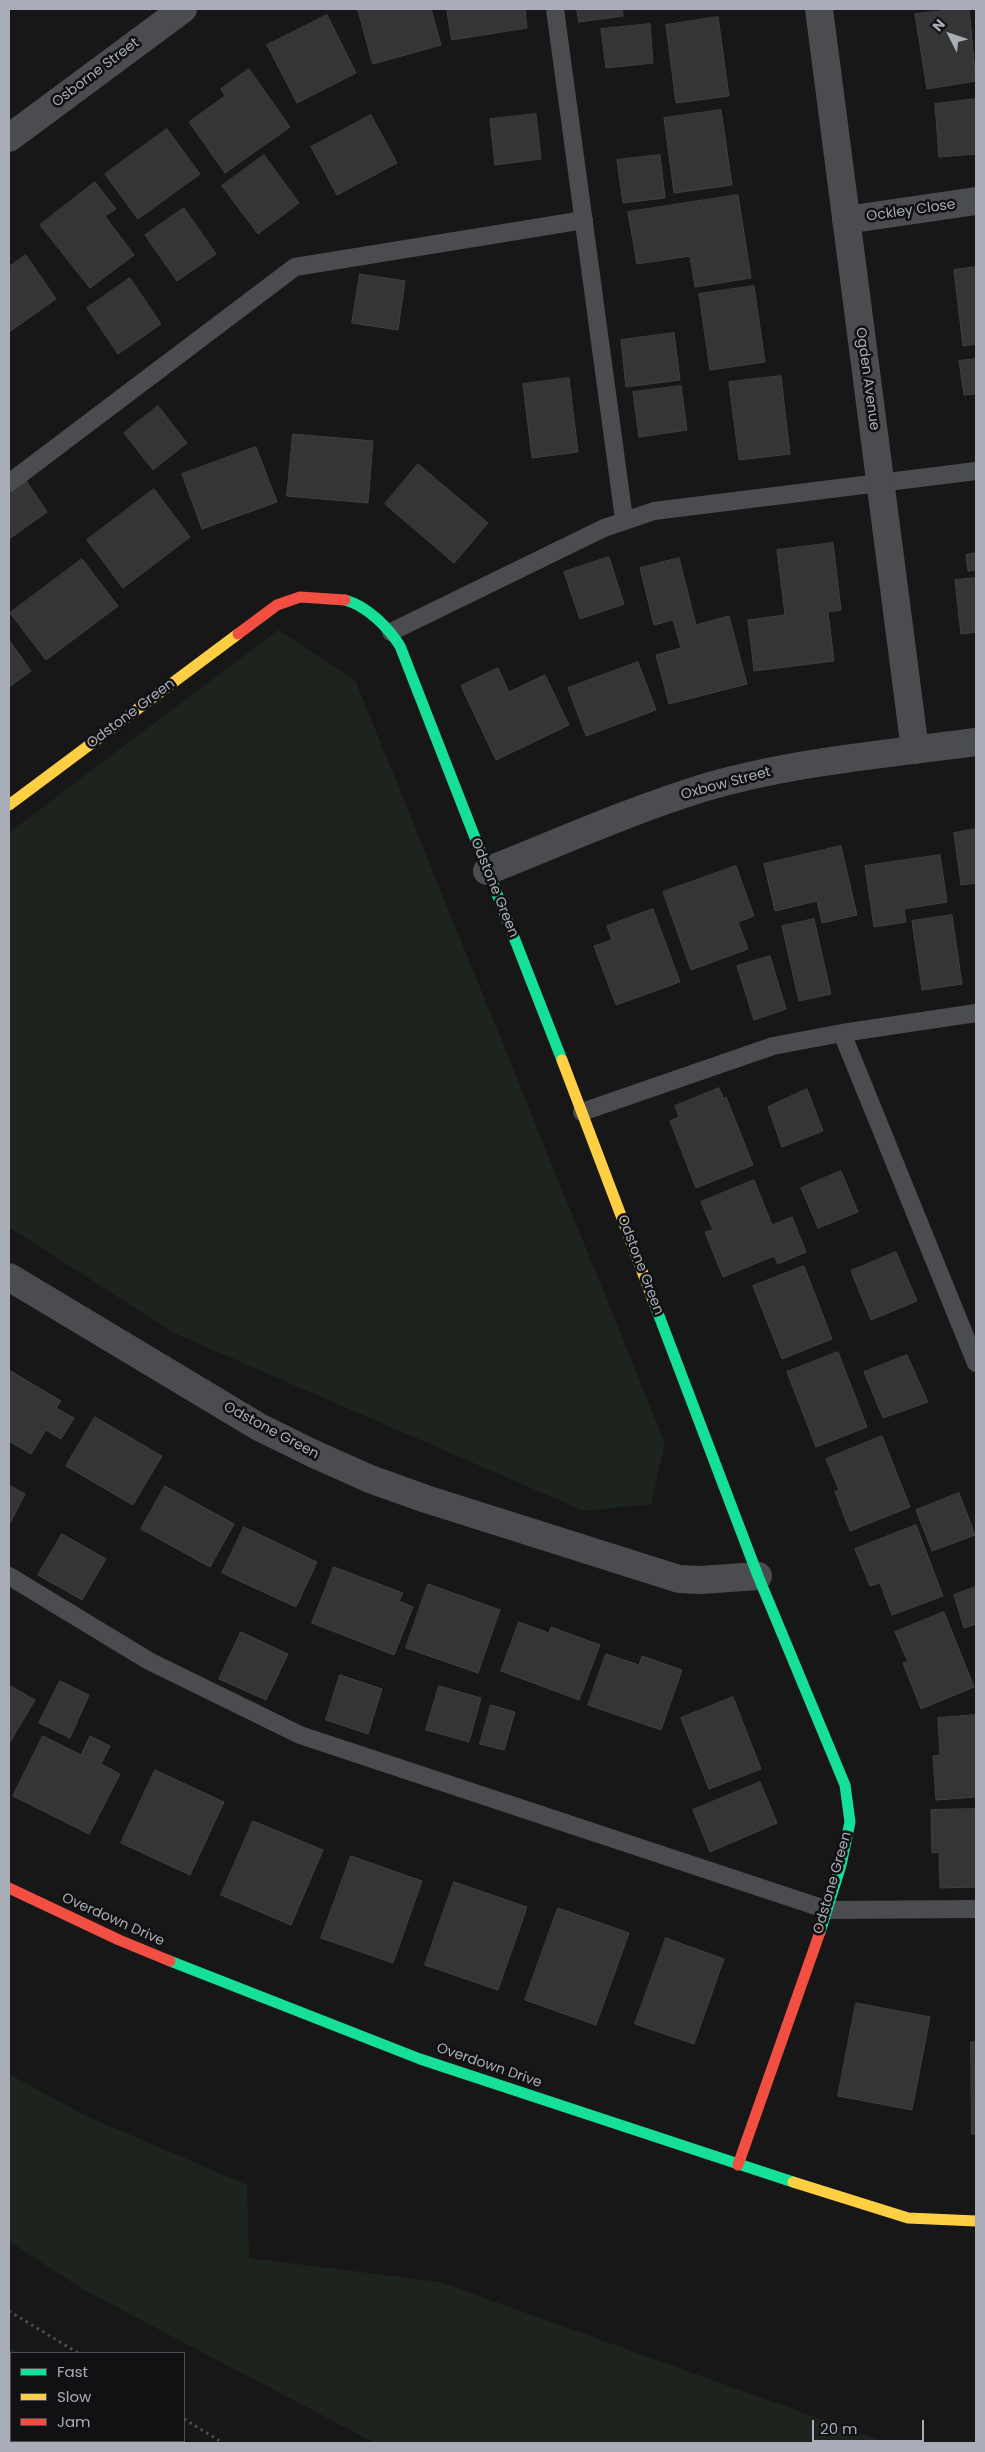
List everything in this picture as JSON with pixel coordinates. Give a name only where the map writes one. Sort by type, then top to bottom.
[{"type":"street","name":"Osborne Street","points":[[9,138],[183,9]]},
{"type":"street","name":"Ogden Avenue","points":[[819,9],[915,750]]},
{"type":"street","name":"Ockley Close","points":[[846,220],[976,202]]},
{"type":"street","name":"Odstone Green","points":[[9,805],[276,605],[300,597],[346,600],[365,610],[391,632],[400,646],[582,1112],[758,1576],[845,1785],[850,1822],[841,1865],[828,1910],[738,2165]]},
{"type":"street","name":"Oxbow Street","points":[[487,871],[648,807],[704,788],[775,771],[976,742]]},
{"type":"street","name":"Odstone Green","points":[[9,1277],[259,1427],[370,1479],[679,1580],[758,1576]]},
{"type":"street","name":"Overdown Drive","points":[[9,1888],[179,1965],[420,2059],[738,2165],[908,2218],[976,2221]]},
{"type":"lane","points":[[555,9],[624,519]]},
{"type":"lane","points":[[9,483],[295,267],[584,220]]},
{"type":"lane","points":[[391,632],[624,519],[654,511],[976,471]]},
{"type":"lane","points":[[582,1112],[773,1046],[842,1032],[976,1013]]},
{"type":"lane","points":[[842,1032],[976,1363]]},
{"type":"lane","points":[[9,1576],[149,1661],[300,1735],[828,1910],[976,1909]]},
{"type":"path","points":[[9,2311],[76,2352]]},
{"type":"path","points":[[185,2420],[223,2443]]},
{"type":"shaded area","points":[[278,630],[355,680],[665,1443],[651,1504],[584,1511],[174,1333],[9,1227],[9,833]]},
{"type":"shaded area","points":[[9,2074],[84,2115],[247,2185],[249,2258],[440,2282],[887,2443],[375,2443],[84,2290],[9,2241]]},
{"type":"shaded area","points":[[9,2348],[16,2352],[10,2352],[10,2442],[170,2443],[9,2443]]},
{"type":"building","points":[[358,9],[431,9],[441,45],[373,64]]},
{"type":"building","points":[[447,9],[525,9],[527,28],[452,40]]},
{"type":"building","points":[[577,9],[622,9],[623,16],[579,22]]},
{"type":"building","points":[[969,9],[976,81],[927,89],[915,14]]},
{"type":"building","points":[[327,15],[356,73],[297,103],[267,45]]},
{"type":"building","points":[[718,17],[729,96],[676,103],[666,25]]},
{"type":"building","points":[[650,24],[653,63],[606,68],[601,29]]},
{"type":"building","points":[[249,69],[290,127],[225,173],[189,122],[225,96],[221,89]]},
{"type":"building","points":[[976,99],[976,154],[939,157],[935,104]]},
{"type":"building","points":[[721,110],[732,185],[674,193],[664,118]]},
{"type":"building","points":[[536,114],[541,159],[495,165],[490,119]]},
{"type":"building","points":[[371,115],[397,163],[337,195],[311,147]]},
{"type":"building","points":[[167,129],[200,174],[138,219],[105,174]]},
{"type":"building","points":[[264,155],[299,203],[258,234],[222,186]]},
{"type":"building","points":[[660,155],[665,198],[623,203],[617,160]]},
{"type":"building","points":[[95,182],[116,209],[105,216],[134,255],[90,288],[40,225]]},
{"type":"building","points":[[738,195],[751,278],[695,287],[690,256],[637,264],[628,212]]},
{"type":"building","points":[[184,208],[216,254],[177,281],[145,235]]},
{"type":"building","points":[[26,255],[56,299],[9,332],[9,267]]},
{"type":"building","points":[[976,267],[976,344],[963,346],[954,270]]},
{"type":"building","points":[[360,274],[405,281],[398,330],[352,323]]},
{"type":"building","points":[[130,278],[161,324],[118,354],[87,308]]},
{"type":"building","points":[[754,286],[765,362],[710,370],[699,294]]},
{"type":"building","points":[[674,333],[680,380],[626,387],[621,340]]},
{"type":"building","points":[[976,359],[976,394],[964,395],[959,361]]},
{"type":"building","points":[[781,376],[790,454],[739,460],[729,382]]},
{"type":"building","points":[[569,378],[578,452],[532,458],[523,384]]},
{"type":"building","points":[[681,386],[687,430],[639,437],[633,392]]},
{"type":"building","points":[[158,406],[187,443],[153,470],[124,433]]},
{"type":"building","points":[[293,434],[373,441],[368,503],[287,496]]},
{"type":"building","points":[[256,447],[277,502],[202,529],[182,474]]},
{"type":"building","points":[[418,464],[488,523],[454,563],[385,504]]},
{"type":"building","points":[[23,476],[47,512],[9,539],[9,486]]},
{"type":"building","points":[[154,489],[190,537],[123,588],[87,540]]},
{"type":"building","points":[[833,543],[841,610],[828,612],[834,661],[754,671],[748,620],[785,615],[777,550]]},
{"type":"building","points":[[976,553],[976,570],[968,571],[966,555]]},
{"type":"building","points":[[609,557],[624,604],[580,619],[564,572]]},
{"type":"building","points":[[679,558],[696,625],[729,616],[747,684],[669,704],[656,655],[681,648],[673,620],[654,625],[640,568]]},
{"type":"building","points":[[82,559],[118,606],[46,660],[10,613]]},
{"type":"building","points":[[976,578],[976,632],[961,634],[955,580]]},
{"type":"building","points":[[9,640],[31,671],[9,687]]},
{"type":"building","points":[[638,662],[656,710],[586,736],[568,688]]},
{"type":"building","points":[[498,668],[509,692],[545,675],[569,725],[496,760],[461,686]]},
{"type":"building","points":[[976,829],[976,883],[961,885],[954,833]]},
{"type":"building","points":[[841,846],[857,915],[822,923],[817,901],[775,911],[764,864]]},
{"type":"building","points":[[940,855],[947,902],[904,909],[906,922],[874,927],[865,866]]},
{"type":"building","points":[[736,866],[754,916],[738,922],[748,949],[691,970],[663,892]]},
{"type":"building","points":[[653,909],[680,982],[616,1005],[594,946],[612,940],[607,926]]},
{"type":"building","points":[[952,915],[962,984],[922,990],[912,921]]},
{"type":"building","points":[[814,919],[831,994],[799,1001],[782,926]]},
{"type":"building","points":[[770,956],[786,1009],[754,1020],[737,966]]},
{"type":"building","points":[[719,1088],[724,1099],[726,1097],[753,1165],[696,1188],[670,1121],[679,1117],[675,1106]]},
{"type":"building","points":[[807,1089],[823,1131],[782,1147],[768,1107]]},
{"type":"building","points":[[841,1171],[858,1212],[818,1228],[801,1188]]},
{"type":"building","points":[[754,1180],[772,1225],[792,1217],[806,1252],[778,1264],[774,1256],[723,1277],[705,1232],[713,1230],[701,1202]]},
{"type":"building","points":[[896,1252],[917,1301],[871,1320],[851,1271]]},
{"type":"building","points":[[804,1266],[832,1339],[782,1359],[753,1286]]},
{"type":"building","points":[[838,1352],[867,1427],[816,1447],[787,1372]]},
{"type":"building","points":[[907,1355],[928,1402],[883,1418],[864,1372]]},
{"type":"building","points":[[9,1370],[61,1401],[56,1408],[74,1418],[61,1439],[46,1430],[31,1454],[9,1441]]},
{"type":"building","points":[[95,1417],[162,1456],[133,1505],[66,1466]]},
{"type":"building","points":[[882,1436],[910,1507],[850,1531],[835,1492],[839,1490],[826,1459]]},
{"type":"building","points":[[9,1485],[25,1494],[9,1525]]},
{"type":"building","points":[[165,1486],[234,1524],[210,1567],[141,1529]]},
{"type":"building","points":[[959,1493],[975,1535],[932,1551],[916,1510]]},
{"type":"building","points":[[916,1525],[943,1596],[892,1615],[880,1583],[870,1586],[855,1549]]},
{"type":"building","points":[[244,1527],[317,1562],[296,1607],[222,1573]]},
{"type":"building","points":[[62,1534],[106,1559],[82,1600],[38,1575]]},
{"type":"building","points":[[334,1567],[403,1593],[399,1601],[413,1607],[394,1655],[312,1623]]},
{"type":"building","points":[[428,1584],[500,1610],[478,1673],[406,1648]]},
{"type":"building","points":[[976,1587],[976,1624],[964,1628],[954,1595]]},
{"type":"building","points":[[944,1612],[974,1687],[921,1709],[903,1663],[908,1662],[895,1632]]},
{"type":"building","points":[[519,1622],[549,1633],[551,1627],[600,1645],[579,1700],[501,1671]]},
{"type":"building","points":[[241,1632],[288,1654],[266,1700],[219,1679]]},
{"type":"building","points":[[606,1654],[639,1665],[642,1656],[682,1670],[661,1730],[588,1705]]},
{"type":"building","points":[[340,1675],[382,1689],[368,1734],[326,1720]]},
{"type":"building","points":[[60,1681],[89,1695],[70,1738],[39,1723]]},
{"type":"building","points":[[9,1685],[35,1700],[9,1744]]},
{"type":"building","points":[[439,1686],[481,1698],[469,1742],[426,1730]]},
{"type":"building","points":[[733,1697],[761,1769],[709,1789],[681,1718]]},
{"type":"building","points":[[491,1705],[515,1712],[504,1750],[480,1744]]},
{"type":"building","points":[[976,1715],[976,1797],[936,1800],[933,1756],[940,1755],[938,1718]]},
{"type":"building","points":[[43,1736],[81,1755],[90,1736],[110,1746],[101,1764],[120,1774],[89,1834],[13,1796]]},
{"type":"building","points":[[155,1770],[224,1802],[190,1875],[121,1843]]},
{"type":"building","points":[[760,1782],[777,1823],[710,1852],[693,1810]]},
{"type":"building","points":[[976,1809],[976,1887],[940,1888],[939,1852],[932,1853],[931,1810]]},
{"type":"building","points":[[253,1821],[323,1850],[291,1925],[221,1895]]},
{"type":"building","points":[[351,1856],[422,1881],[393,1963],[321,1938]]},
{"type":"building","points":[[454,1882],[527,1907],[498,1990],[425,1965]]},
{"type":"building","points":[[558,1908],[629,1933],[596,2025],[525,2000]]},
{"type":"building","points":[[666,1938],[724,1959],[694,2044],[635,2024]]},
{"type":"building","points":[[856,2003],[930,2017],[912,2110],[838,2096]]},
{"type":"building","points":[[971,2042],[976,2042],[976,2134],[972,2134]]},
{"type":"traffic: fast","points":[[345,600],[369,612],[400,646],[562,1060]]},
{"type":"traffic: fast","points":[[653,1300],[758,1576],[845,1785],[850,1822],[841,1865],[820,1932]]},
{"type":"traffic: fast","points":[[170,1961],[420,2059],[793,2182]]},
{"type":"traffic: slow","points":[[9,805],[238,634]]},
{"type":"traffic: slow","points":[[562,1060],[653,1300]]},
{"type":"traffic: slow","points":[[793,2182],[908,2218],[976,2221]]},
{"type":"traffic: jam","points":[[238,634],[277,605],[300,597],[345,600]]},
{"type":"traffic: jam","points":[[9,1888],[119,1940],[170,1961]]},
{"type":"traffic: jam","points":[[738,2165],[820,1932]]}]
